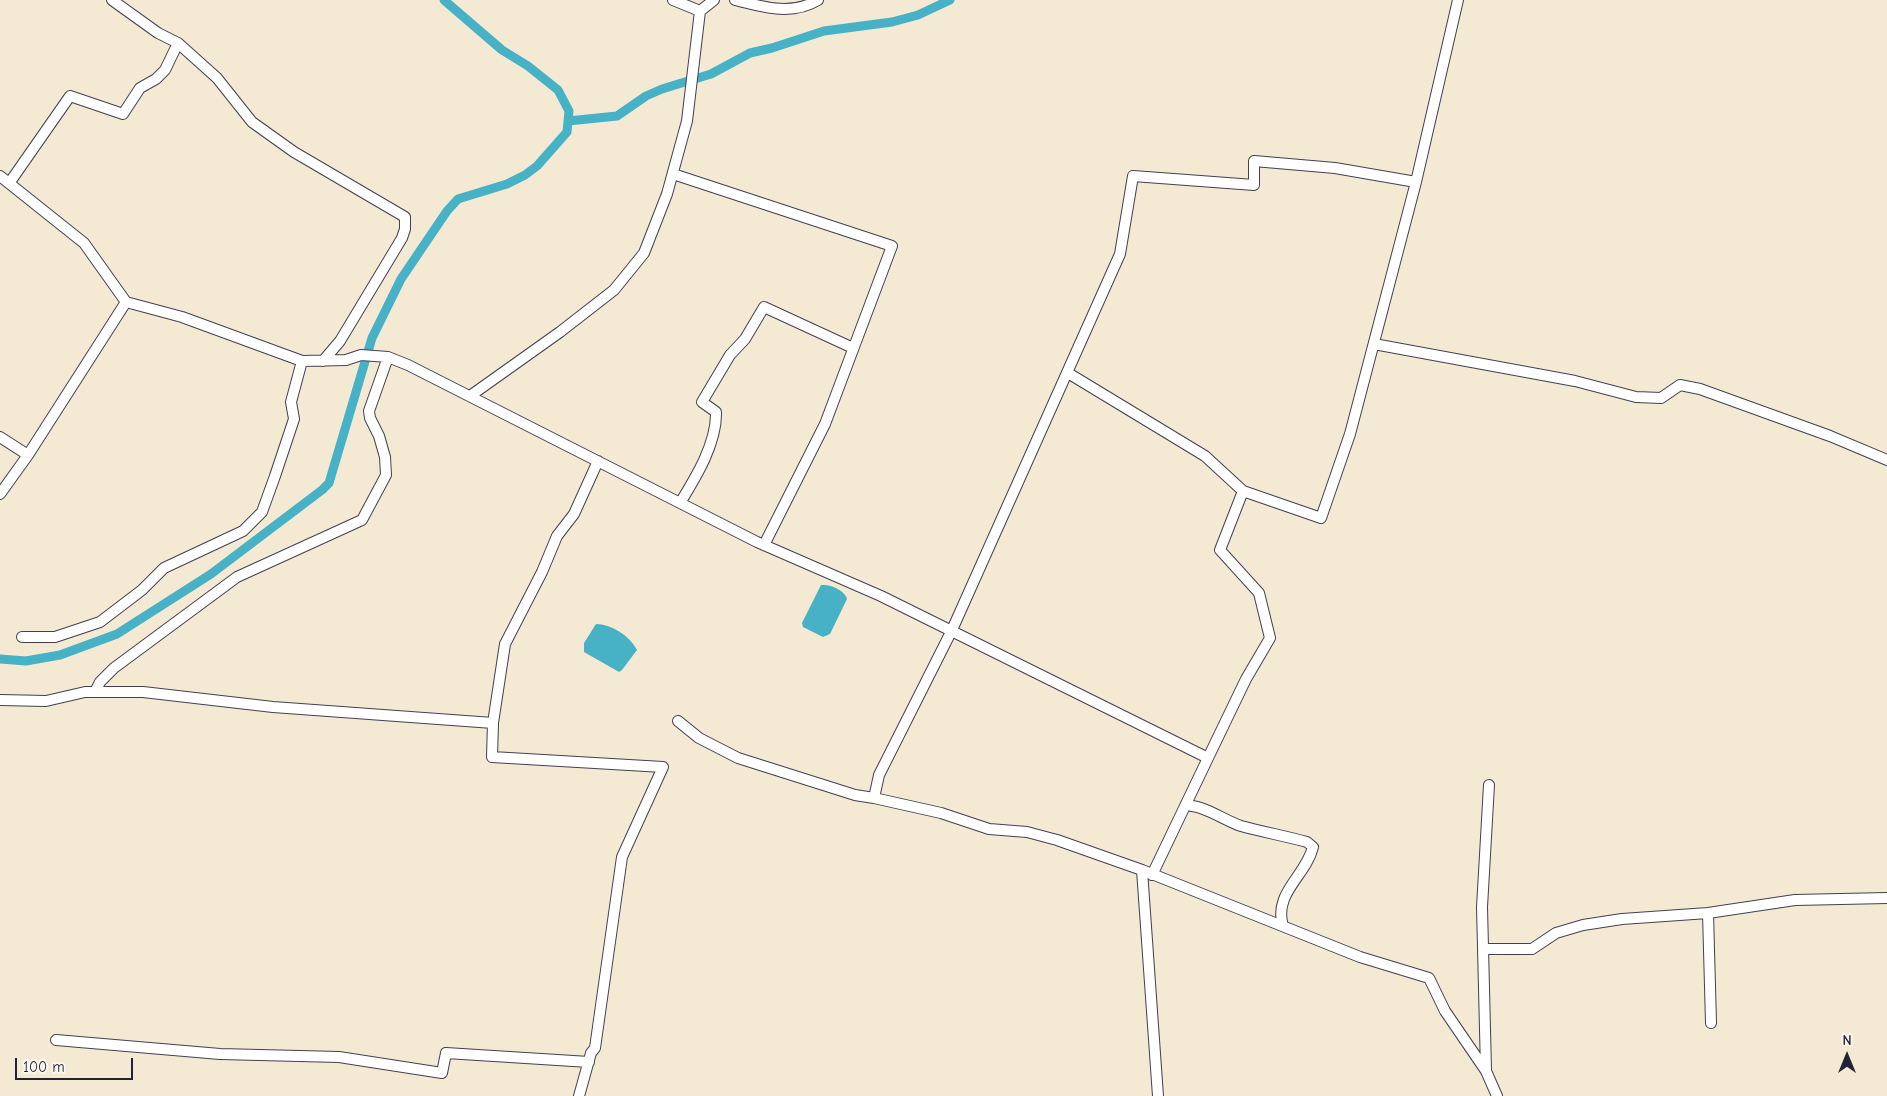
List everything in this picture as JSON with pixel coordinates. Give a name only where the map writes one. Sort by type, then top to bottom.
[{"type":"street","points":[[112,0],[158,33],[178,43],[217,78],[252,122],[294,152],[405,217],[405,229],[402,238],[340,341],[323,361]]},
{"type":"street","points":[[673,0],[700,11]]},
{"type":"street","points":[[470,396],[560,332],[614,290],[644,253],[668,194],[687,121],[700,11],[714,0]]},
{"type":"street","points":[[735,0],[773,9],[794,9],[818,0]]},
{"type":"street","points":[[1068,373],[1205,456],[1243,491],[1321,518],[1350,434],[1374,344],[1416,182],[1458,0]]},
{"type":"street","points":[[10,182],[70,96],[122,114],[140,88],[156,79],[165,70],[178,43]]},
{"type":"street","points":[[874,798],[879,775],[952,630],[1120,254],[1133,176],[1254,185],[1254,161],[1335,168],[1416,182]]},
{"type":"street","points":[[673,174],[892,246],[825,424],[764,545]]},
{"type":"street","points":[[0,176],[10,182],[84,243],[126,302],[182,317],[302,361],[346,360],[361,355],[388,357],[408,364],[764,545],[881,596],[952,630],[1208,758]]},
{"type":"street","points":[[0,494],[28,455],[126,302]]},
{"type":"street","points":[[680,503],[696,477],[713,436],[716,412],[702,402],[730,355],[745,339],[764,307],[853,348]]},
{"type":"street","points":[[1374,344],[1575,381],[1636,397],[1661,398],[1680,385],[1700,389],[1830,436],[1887,460]]},
{"type":"street","points":[[95,692],[100,682],[114,668],[237,577],[362,520],[386,475],[385,457],[369,411],[388,357]]},
{"type":"street","points":[[22,637],[55,637],[100,622],[142,590],[164,568],[244,531],[262,512],[275,476],[294,419],[291,402],[302,361]]},
{"type":"street","points":[[0,437],[28,455]]},
{"type":"street","points":[[579,1096],[589,1062],[596,1048],[622,857],[663,767],[492,756],[493,723],[505,644],[557,536],[574,514],[598,461]]},
{"type":"street","points":[[1152,874],[1246,678],[1270,638],[1259,593],[1220,550],[1243,491]]},
{"type":"street","points":[[0,700],[46,701],[95,692],[143,692],[282,708],[493,723]]},
{"type":"street","points":[[678,721],[699,738],[738,758],[855,795],[941,813],[989,830],[1027,832],[1057,840],[1142,870],[1360,957],[1429,978],[1445,1012],[1486,1070],[1497,1096]]},
{"type":"street","points":[[1486,1070],[1482,907],[1489,785]]},
{"type":"street","points":[[1187,802],[1191,806],[1200,806],[1214,816],[1241,826],[1307,842],[1313,847],[1311,856],[1283,897],[1280,917],[1283,926]]},
{"type":"street","points":[[1142,870],[1158,1096]]},
{"type":"street","points":[[1483,948],[1532,948],[1556,933],[1583,925],[1622,919],[1708,913],[1796,900],[1887,898]]},
{"type":"street","points":[[1708,913],[1711,1023]]},
{"type":"street","points":[[56,1040],[220,1054],[339,1057],[442,1073],[446,1052],[589,1062]]},
{"type":"water","points":[[821,585],[837,588],[847,599],[830,634],[823,637],[803,627],[802,623]]},
{"type":"water","points":[[596,624],[608,626],[620,632],[630,640],[637,650],[619,672],[584,652],[584,643]]},
{"type":"waterway","points":[[0,659],[26,661],[60,655],[117,634],[211,574],[322,490],[329,483],[372,338],[401,279],[447,211],[458,199],[507,184],[525,175],[537,166],[567,132],[569,111],[558,90],[528,66],[502,50],[444,0]]},
{"type":"waterway","points":[[568,121],[617,116],[646,96],[662,89],[711,74],[750,53],[824,31],[892,22],[918,15],[950,0]]}]
